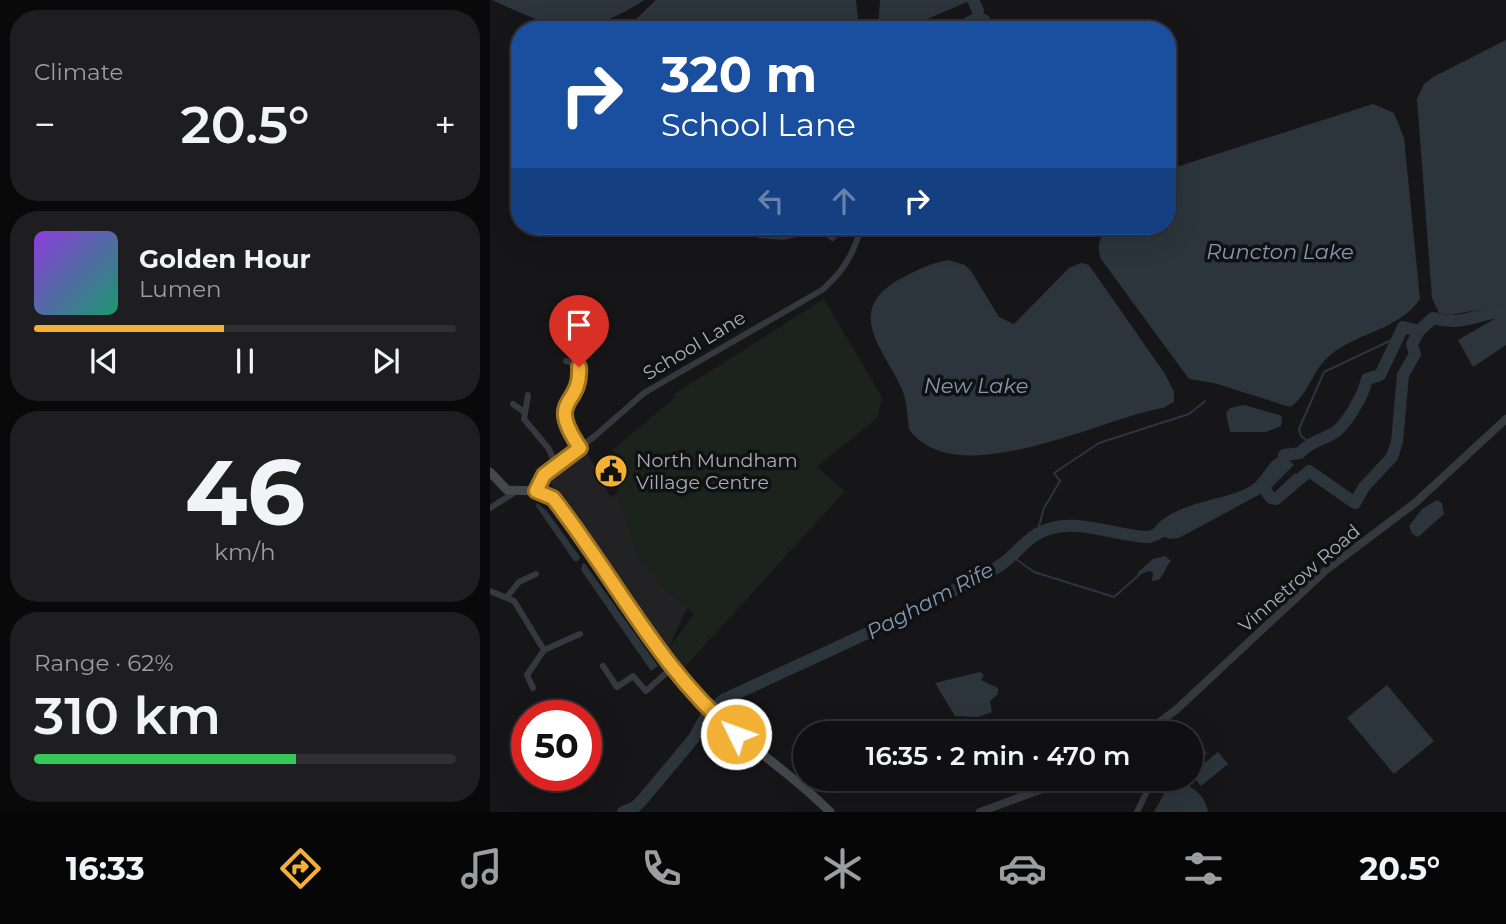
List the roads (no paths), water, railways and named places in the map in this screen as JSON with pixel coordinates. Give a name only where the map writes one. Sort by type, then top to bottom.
[{"type":"main road","points":[[490,472],[503,487],[517,492],[536,491],[553,498],[673,667],[723,723],[794,779],[830,812]]},
{"type":"street","name":"School Lane","points":[[536,491],[544,475],[644,393],[822,290],[837,277],[853,255],[860,235]]},
{"type":"street","points":[[580,448],[564,421],[562,411],[578,382],[578,364],[582,354]]},
{"type":"street","points":[[566,361],[578,364]]},
{"type":"street","points":[[528,395],[523,411],[527,424],[539,435],[556,466]]},
{"type":"street","points":[[513,404],[523,411]]},
{"type":"street","name":"Vinnetrow Road","points":[[1163,721],[1326,570],[1449,474],[1506,419]]},
{"type":"street","points":[[490,509],[517,492]]},
{"type":"street","points":[[508,597],[519,582],[536,574]]},
{"type":"street","points":[[490,592],[508,597],[520,608],[544,650]]},
{"type":"street","points":[[533,688],[527,675],[544,650],[580,634]]},
{"type":"street","points":[[603,666],[617,687],[633,676],[646,691],[673,667]]},
{"type":"street","points":[[980,812],[1037,791]]},
{"type":"street","points":[[1137,812],[1147,791]]},
{"type":"water","points":[[492,0],[644,0],[605,21],[543,21]]},
{"type":"water","points":[[656,0],[856,0],[858,21],[634,21]]},
{"type":"water","points":[[880,0],[972,0],[924,21],[879,21]]},
{"type":"water","points":[[978,11],[989,16],[992,21],[959,21]]},
{"type":"water","points":[[1506,40],[1506,305],[1450,315],[1439,313],[1432,298],[1417,99],[1424,84],[1433,77]]},
{"type":"water","name":"Runcton Lake","points":[[1373,104],[1394,113],[1404,138],[1420,299],[1400,318],[1349,343],[1327,358],[1301,397],[1290,407],[1214,383],[1189,379],[1101,259],[1099,246],[1102,235],[1176,235],[1176,167]]},
{"type":"water","points":[[756,235],[806,235],[783,240],[758,238]]},
{"type":"water","points":[[824,235],[839,235],[833,242]]},
{"type":"water","name":"New Lake","points":[[948,260],[965,265],[999,317],[1014,324],[1069,268],[1081,263],[1089,265],[1165,374],[1174,392],[1174,402],[1163,408],[1030,447],[994,454],[960,455],[931,447],[909,429],[903,392],[880,348],[871,319],[873,306],[881,293],[916,271]]},
{"type":"water","points":[[1506,311],[1506,345],[1473,367],[1458,340],[1498,317],[1499,312]]},
{"type":"water","points":[[1244,405],[1279,415],[1282,417],[1281,426],[1266,432],[1230,432],[1226,413],[1230,408]]},
{"type":"water","points":[[1284,455],[1294,465],[1270,489],[1274,493],[1295,473],[1299,479],[1276,499],[1271,498],[1266,491],[1179,538],[1169,539],[1158,533],[1153,536],[1151,532],[1171,514],[1249,487],[1273,460]]},
{"type":"water","points":[[1437,500],[1442,503],[1444,514],[1418,537],[1412,534],[1409,526],[1422,509]]},
{"type":"water","points":[[537,503],[546,510],[580,557],[578,561],[574,561],[536,506]]},
{"type":"water","points":[[1165,556],[1171,561],[1159,579],[1152,581],[1153,572],[1139,575],[1137,573],[1153,559]]},
{"type":"water","points":[[583,563],[658,666],[651,671],[581,570]]},
{"type":"water","points":[[980,672],[984,675],[981,680],[998,688],[998,694],[990,701],[992,712],[978,717],[955,716],[935,683]]},
{"type":"water","points":[[1387,685],[1434,741],[1394,774],[1347,718]]},
{"type":"water","points":[[1218,752],[1228,764],[1203,784],[1203,764]]},
{"type":"water","points":[[1166,791],[1196,791],[1208,812],[1154,812]]},
{"type":"waterway","points":[[973,0],[978,11]]},
{"type":"waterway","name":"Pagham Rife","points":[[1284,455],[1300,453],[1343,425],[1358,401],[1367,379],[1380,375],[1403,327],[1419,331],[1433,318],[1453,321],[1506,311]]},
{"type":"waterway","name":"Pagham Rife","points":[[1263,487],[1271,498],[1276,499],[1309,471],[1355,503],[1364,487],[1392,457],[1397,442],[1403,375],[1415,354],[1412,344],[1419,331]]},
{"type":"waterway","points":[[1310,443],[1301,436],[1299,429],[1324,372],[1396,338]]},
{"type":"waterway","points":[[1037,533],[1044,508],[1060,481],[1054,473],[1099,443],[1189,414],[1205,401]]},
{"type":"waterway","name":"Pagham Rife","points":[[714,708],[723,700],[963,586],[1002,564],[1032,537],[1050,528],[1078,526],[1147,537],[1166,529]]},
{"type":"waterway","points":[[1013,557],[1034,572],[1114,597],[1139,575]]},
{"type":"waterway","name":"Pagham Rife","points":[[623,812],[634,808],[643,799],[694,738],[708,713]]},
{"type":"place","name":"North Mundham Village Centre","points":[[611,471]]}]
